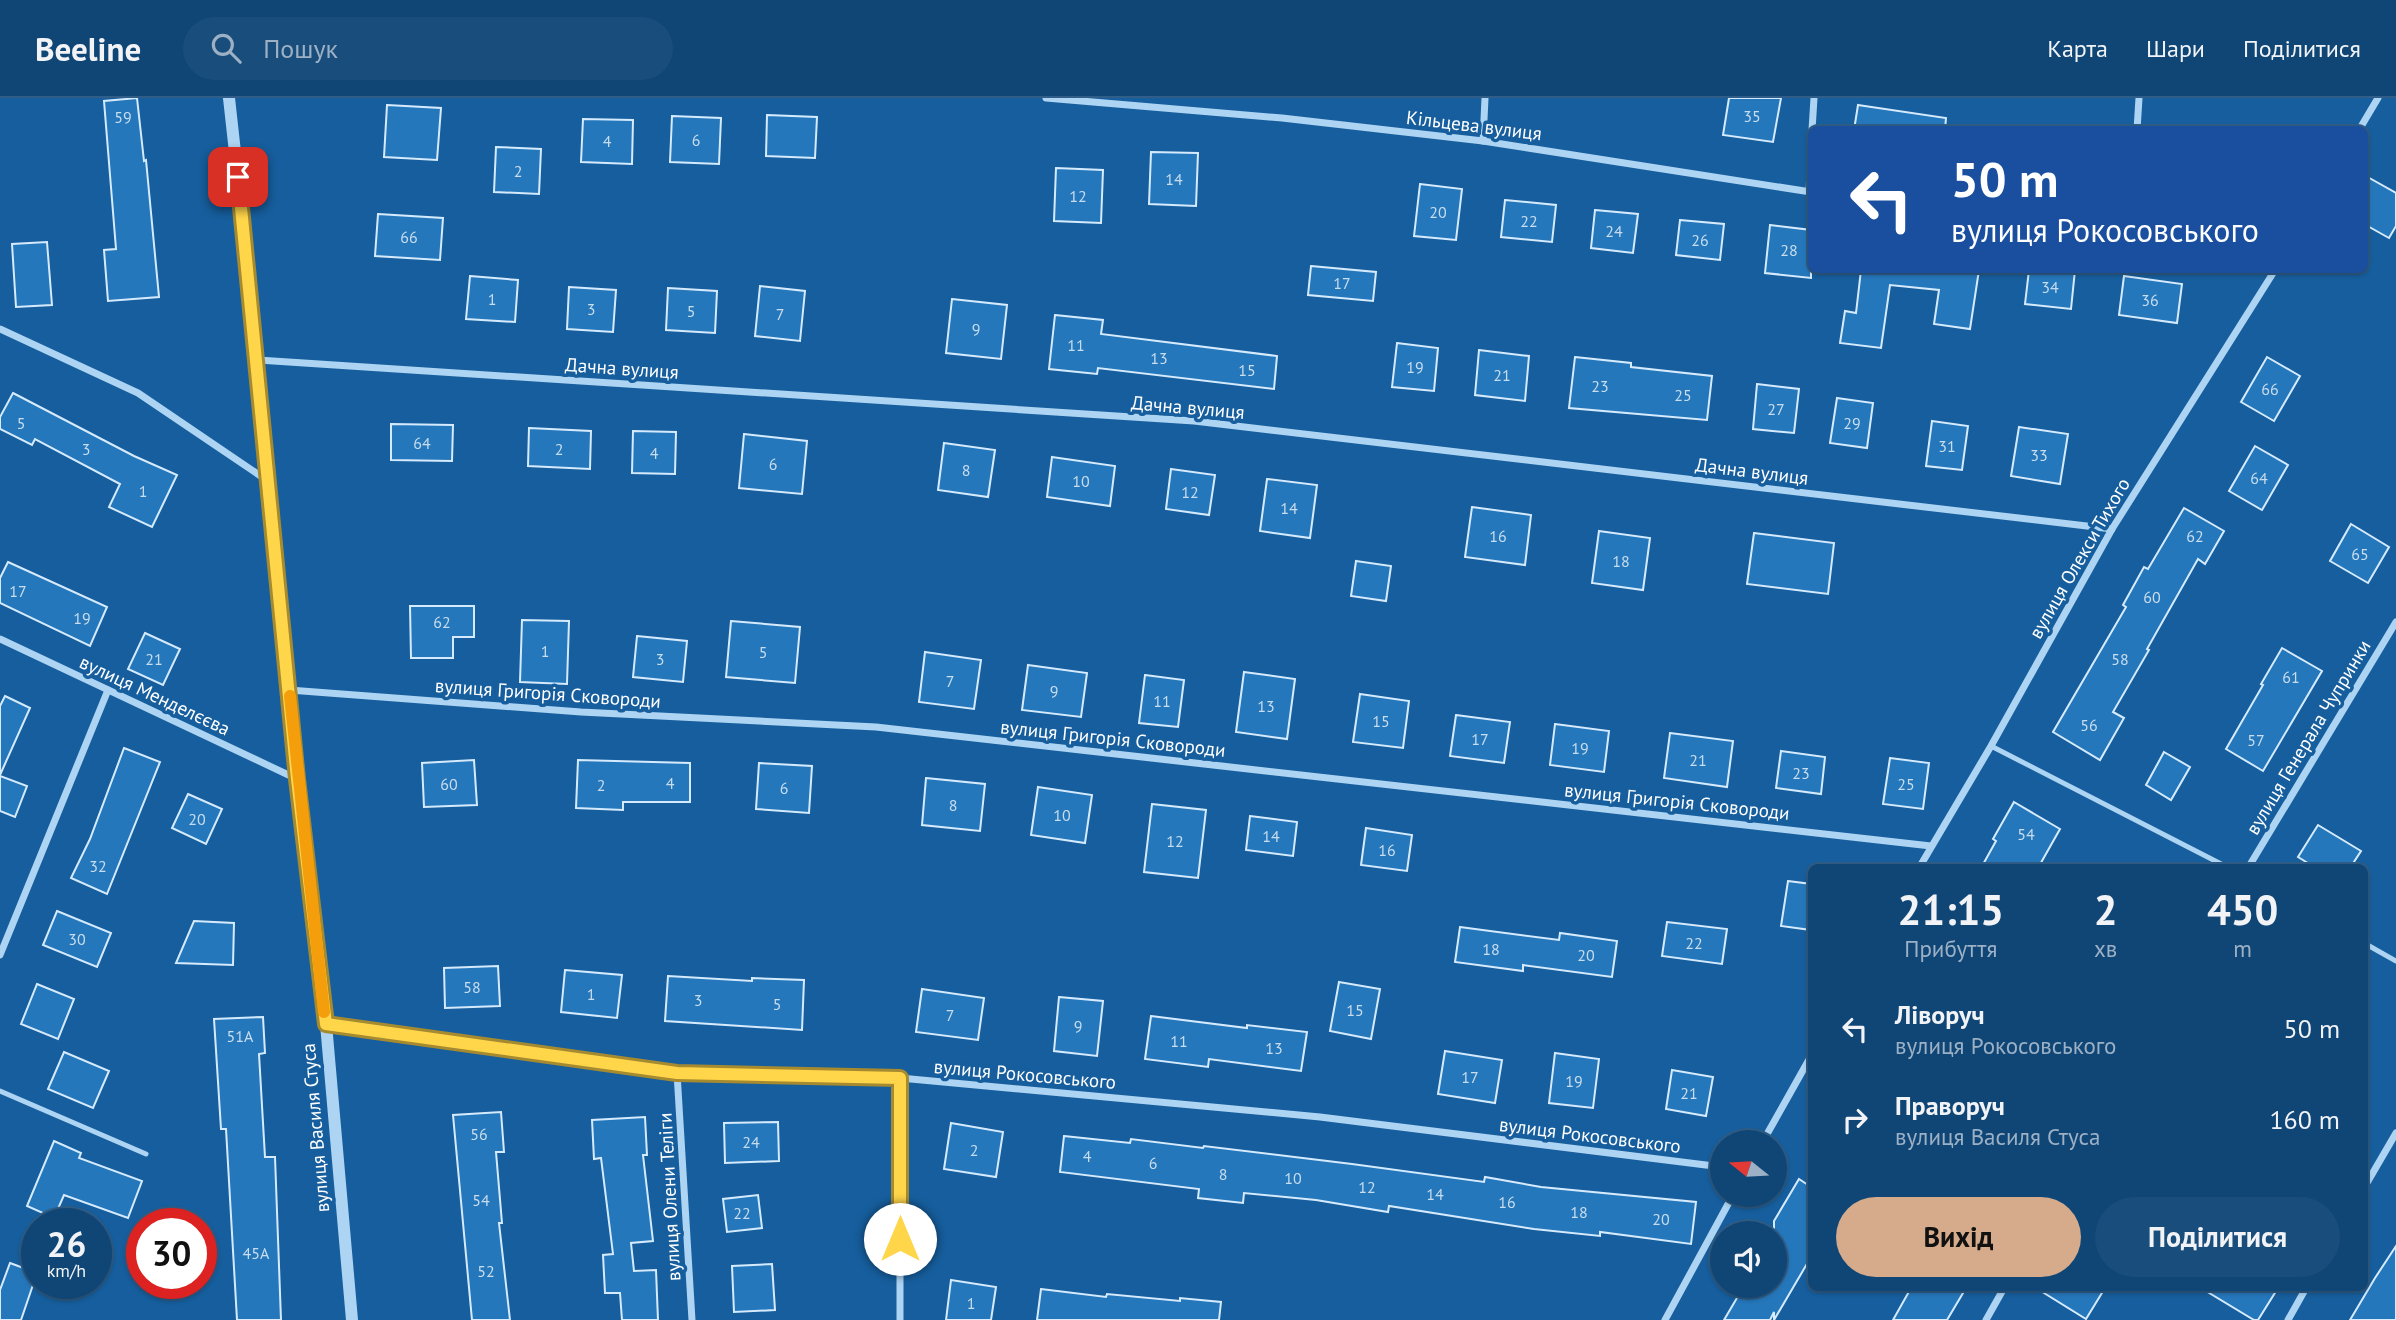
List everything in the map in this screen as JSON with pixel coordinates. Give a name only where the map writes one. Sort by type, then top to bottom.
[{"type":"street","name":"вулиця Василя Стуса","points":[[229,98],[258,360],[297,779],[326,1024],[352,1320]]},
{"type":"street","name":"Кільцева вулиця","points":[[1046,98],[1282,118],[1483,141],[1808,192]]},
{"type":"street","points":[[1483,141],[1485,98]]},
{"type":"street","points":[[1812,126],[1814,98]]},
{"type":"street","points":[[2137,126],[2139,98]]},
{"type":"street","points":[[2361,126],[2378,98]]},
{"type":"street","name":"вулиця Олекси Тихого","points":[[1921,864],[1991,746],[2112,529],[2273,273]]},
{"type":"street","points":[[0,329],[138,393],[268,481]]},
{"type":"street","name":"Дачна вулиця","points":[[258,360],[1194,421],[2112,529]]},
{"type":"street","name":"вулиця Генерала Чупринки","points":[[2250,864],[2396,622]]},
{"type":"street","name":"вулиця Менделєєва","points":[[0,639],[297,779]]},
{"type":"street","points":[[0,955],[108,690]]},
{"type":"street","name":"вулиця Григорія Сковороди","points":[[289,691],[581,712],[876,727],[1931,846]]},
{"type":"street","name":"вулиця Рокосовського","points":[[326,1024],[677,1073],[900,1078],[1320,1117],[1710,1166]]},
{"type":"street","points":[[1769,1130],[1808,1061]]},
{"type":"street","name":"вулиця Олени Теліги","points":[[677,1073],[692,1320]]},
{"type":"street","points":[[900,1078],[900,1320]]},
{"type":"street","points":[[2368,1181],[2396,1133]]},
{"type":"street","points":[[1665,1320],[1726,1208]]},
{"type":"street","points":[[1986,1320],[2002,1291]]},
{"type":"street","points":[[2288,1320],[2304,1291]]},
{"type":"lane","points":[[1991,746],[2221,864]]},
{"type":"lane","points":[[2368,945],[2396,961]]},
{"type":"lane","points":[[0,1091],[146,1154]]},
{"type":"building","points":[[137,98],[144,161],[146,160],[159,297],[108,301],[104,250],[116,249],[104,101]]},
{"type":"building","points":[[1729,98],[1781,98],[1773,142],[1723,135]]},
{"type":"building","points":[[387,105],[441,108],[437,160],[384,157]]},
{"type":"building","points":[[1858,105],[1946,118],[1945,126],[1855,126]]},
{"type":"building","points":[[767,115],[817,117],[815,158],[766,156]]},
{"type":"building","points":[[672,116],[721,118],[719,164],[670,162]]},
{"type":"building","points":[[583,119],[633,120],[632,164],[581,162]]},
{"type":"building","points":[[496,147],[541,149],[539,194],[494,192]]},
{"type":"building","points":[[1151,152],[1198,153],[1196,206],[1149,204]]},
{"type":"building","points":[[1056,168],[1103,170],[1101,223],[1054,221]]},
{"type":"building","points":[[2368,177],[2396,193],[2396,226],[2389,238],[2368,226]]},
{"type":"building","points":[[1420,184],[1462,189],[1456,240],[1414,236]]},
{"type":"building","points":[[1505,200],[1556,205],[1552,242],[1501,237]]},
{"type":"building","points":[[1595,210],[1638,214],[1633,253],[1591,248]]},
{"type":"building","points":[[378,214],[443,218],[440,260],[375,256]]},
{"type":"building","points":[[1680,220],[1724,224],[1720,260],[1676,255]]},
{"type":"building","points":[[1770,225],[1808,230],[1808,273],[1811,273],[1811,278],[1765,273]]},
{"type":"building","points":[[47,242],[52,305],[16,307],[12,244]]},
{"type":"building","points":[[1311,266],[1376,272],[1373,301],[1308,295]]},
{"type":"building","points":[[1861,273],[1979,273],[1970,329],[1934,324],[1939,290],[1890,285],[1881,348],[1840,343],[1845,311],[1856,313]]},
{"type":"building","points":[[2029,273],[2075,273],[2071,309],[2025,304]]},
{"type":"building","points":[[470,276],[518,280],[515,322],[466,319]]},
{"type":"building","points":[[2124,276],[2182,284],[2177,323],[2119,315]]},
{"type":"building","points":[[760,286],[805,291],[800,341],[755,336]]},
{"type":"building","points":[[569,287],[616,290],[613,332],[567,329]]},
{"type":"building","points":[[668,288],[717,291],[715,333],[666,330]]},
{"type":"building","points":[[952,299],[1007,305],[1001,359],[946,353]]},
{"type":"building","points":[[1055,315],[1103,320],[1101,334],[1277,356],[1274,389],[1098,368],[1097,374],[1049,369]]},
{"type":"building","points":[[1397,343],[1438,348],[1434,391],[1392,387]]},
{"type":"building","points":[[1479,350],[1529,356],[1525,401],[1475,395]]},
{"type":"building","points":[[1575,357],[1631,363],[1631,367],[1712,376],[1707,420],[1569,408]]},
{"type":"building","points":[[2267,357],[2300,376],[2274,421],[2241,402]]},
{"type":"building","points":[[1757,384],[1799,389],[1794,433],[1753,429]]},
{"type":"building","points":[[13,393],[134,456],[177,475],[152,527],[109,507],[120,484],[35,439],[32,445],[0,429],[0,417]]},
{"type":"building","points":[[1837,398],[1873,403],[1867,448],[1830,443]]},
{"type":"building","points":[[1932,421],[1968,426],[1962,470],[1926,466]]},
{"type":"building","points":[[391,424],[453,425],[452,461],[391,460]]},
{"type":"building","points":[[2019,427],[2068,434],[2060,484],[2011,476]]},
{"type":"building","points":[[529,428],[591,431],[590,469],[528,466]]},
{"type":"building","points":[[633,431],[676,432],[675,474],[632,473]]},
{"type":"building","points":[[744,434],[807,441],[802,494],[739,488]]},
{"type":"building","points":[[944,443],[995,450],[988,497],[938,490]]},
{"type":"building","points":[[2255,446],[2288,465],[2262,510],[2229,491]]},
{"type":"building","points":[[1052,457],[1115,466],[1110,506],[1047,497]]},
{"type":"building","points":[[1171,469],[1215,475],[1209,515],[1166,509]]},
{"type":"building","points":[[1267,479],[1317,485],[1310,538],[1260,531]]},
{"type":"building","points":[[1472,507],[1531,515],[1525,565],[1465,557]]},
{"type":"building","points":[[2184,508],[2224,531],[2205,564],[2198,559],[2147,649],[2149,650],[2113,712],[2124,718],[2100,760],[2053,732],[2126,607],[2123,605],[2144,567],[2148,569]]},
{"type":"building","points":[[2351,524],[2389,547],[2368,583],[2330,561]]},
{"type":"building","points":[[1599,531],[1650,538],[1643,590],[1592,583]]},
{"type":"building","points":[[1754,533],[1834,543],[1828,594],[1747,584]]},
{"type":"building","points":[[1356,561],[1391,566],[1386,601],[1351,596]]},
{"type":"building","points":[[8,562],[107,607],[90,646],[0,603],[0,578]]},
{"type":"building","points":[[410,606],[474,606],[474,637],[453,637],[453,658],[411,658]]},
{"type":"building","points":[[522,620],[569,621],[567,684],[520,682]]},
{"type":"building","points":[[731,621],[800,627],[795,683],[726,677]]},
{"type":"building","points":[[145,633],[180,649],[163,685],[128,669]]},
{"type":"building","points":[[637,636],[687,641],[683,682],[633,677]]},
{"type":"building","points":[[2282,648],[2322,671],[2263,771],[2226,749]]},
{"type":"building","points":[[925,652],[981,660],[974,709],[919,702]]},
{"type":"building","points":[[1028,665],[1087,673],[1081,717],[1022,710]]},
{"type":"building","points":[[1244,672],[1295,679],[1287,739],[1236,732]]},
{"type":"building","points":[[1145,675],[1184,680],[1178,727],[1139,723]]},
{"type":"building","points":[[1360,694],[1409,701],[1403,748],[1353,742]]},
{"type":"building","points":[[5,696],[30,708],[0,775],[0,706]]},
{"type":"building","points":[[1456,715],[1510,722],[1504,763],[1450,756]]},
{"type":"building","points":[[1555,724],[1609,731],[1604,772],[1550,765]]},
{"type":"building","points":[[1670,733],[1733,741],[1727,787],[1664,778]]},
{"type":"building","points":[[124,748],[160,762],[107,894],[71,878],[90,839]]},
{"type":"building","points":[[1781,751],[1825,757],[1821,794],[1776,788]]},
{"type":"building","points":[[2164,752],[2190,767],[2171,800],[2146,785]]},
{"type":"building","points":[[1890,758],[1929,763],[1923,809],[1883,804]]},
{"type":"building","points":[[474,760],[477,805],[424,807],[422,763]]},
{"type":"building","points":[[578,760],[690,763],[690,802],[623,802],[623,810],[576,808]]},
{"type":"building","points":[[759,763],[812,766],[809,813],[756,809]]},
{"type":"building","points":[[0,776],[27,786],[15,817],[0,811]]},
{"type":"building","points":[[926,778],[985,784],[980,831],[922,825]]},
{"type":"building","points":[[1038,787],[1092,795],[1085,843],[1031,835]]},
{"type":"building","points":[[188,794],[222,809],[206,844],[172,828]]},
{"type":"building","points":[[2014,802],[2060,829],[2040,864],[1983,864],[1996,841],[1993,839]]},
{"type":"building","points":[[1152,804],[1206,810],[1198,878],[1144,872]]},
{"type":"building","points":[[1250,816],[1297,822],[1293,856],[1246,850]]},
{"type":"building","points":[[2318,825],[2361,851],[2353,864],[2309,864],[2298,857]]},
{"type":"building","points":[[1366,828],[1412,835],[1407,871],[1361,865]]},
{"type":"building","points":[[1788,881],[1808,884],[1808,930],[1781,926]]},
{"type":"building","points":[[57,911],[111,933],[97,967],[43,945]]},
{"type":"building","points":[[194,921],[234,923],[233,965],[176,963]]},
{"type":"building","points":[[1667,922],[1727,929],[1722,964],[1662,956]]},
{"type":"building","points":[[1460,927],[1559,940],[1560,933],[1617,941],[1612,977],[1523,965],[1523,971],[1455,962]]},
{"type":"building","points":[[498,966],[500,1006],[445,1008],[444,968]]},
{"type":"building","points":[[565,970],[622,975],[617,1018],[561,1012]]},
{"type":"building","points":[[668,976],[752,981],[752,978],[804,980],[802,1030],[665,1021]]},
{"type":"building","points":[[1339,982],[1380,989],[1371,1039],[1330,1031]]},
{"type":"building","points":[[37,984],[74,999],[58,1039],[21,1024]]},
{"type":"building","points":[[922,989],[984,998],[978,1040],[916,1032]]},
{"type":"building","points":[[1059,997],[1103,1001],[1097,1056],[1054,1051]]},
{"type":"building","points":[[1151,1016],[1247,1028],[1247,1025],[1307,1032],[1301,1071],[1209,1059],[1208,1067],[1145,1059]]},
{"type":"building","points":[[263,1017],[265,1053],[259,1054],[265,1157],[275,1157],[281,1320],[237,1320],[226,1129],[221,1129],[214,1019]]},
{"type":"building","points":[[1445,1051],[1502,1060],[1495,1103],[1438,1094]]},
{"type":"building","points":[[64,1052],[109,1071],[93,1108],[48,1089]]},
{"type":"building","points":[[1555,1053],[1599,1059],[1593,1108],[1549,1103]]},
{"type":"building","points":[[1672,1070],[1713,1077],[1706,1116],[1666,1109]]},
{"type":"building","points":[[501,1112],[504,1152],[496,1152],[502,1223],[499,1223],[510,1320],[472,1320],[453,1115]]},
{"type":"building","points":[[645,1117],[647,1155],[643,1155],[653,1241],[631,1243],[634,1271],[656,1270],[658,1320],[622,1320],[620,1293],[605,1293],[603,1255],[613,1254],[601,1158],[594,1159],[592,1120]]},
{"type":"building","points":[[778,1122],[779,1161],[725,1163],[724,1123]]},
{"type":"building","points":[[951,1123],[1003,1132],[996,1177],[944,1169]]},
{"type":"building","points":[[1064,1136],[1130,1143],[1131,1139],[1204,1146],[1484,1182],[1485,1177],[1541,1187],[1696,1202],[1691,1244],[1600,1232],[1600,1236],[1534,1229],[1389,1206],[1388,1212],[1316,1200],[1244,1193],[1243,1203],[1198,1198],[1199,1189],[1060,1172]]},
{"type":"building","points":[[54,1141],[81,1153],[79,1158],[142,1181],[132,1208],[126,1208],[126,1217],[112,1212],[112,1208],[100,1208],[64,1195],[58,1208],[27,1206]]},
{"type":"building","points":[[1799,1179],[1808,1185],[1808,1262],[1787,1298],[1787,1221],[1774,1221],[1782,1208],[1787,1208],[1787,1199]]},
{"type":"building","points":[[758,1195],[762,1228],[727,1232],[723,1199]]},
{"type":"building","points":[[2396,1246],[2396,1320],[2350,1320],[2368,1291]]},
{"type":"building","points":[[10,1263],[21,1267],[21,1299],[28,1299],[21,1320],[0,1320],[0,1290]]},
{"type":"building","points":[[772,1264],[775,1310],[734,1312],[732,1266]]},
{"type":"building","points":[[951,1280],[996,1287],[991,1320],[946,1320]]},
{"type":"building","points":[[1041,1289],[1106,1297],[1107,1294],[1221,1302],[1219,1320],[1037,1320]]},
{"type":"building","points":[[1909,1291],[1964,1291],[1947,1320],[1893,1320]]},
{"type":"building","points":[[2041,1291],[2103,1291],[2086,1319]]},
{"type":"building","points":[[2206,1291],[2276,1291],[2258,1320]]},
{"type":"building","points":[[1737,1298],[1787,1298],[1774,1320],[1774,1312],[1770,1320],[1724,1320]]},
{"type":"slow traffic","points":[[290,696],[324,1012]]},
{"type":"route","points":[[238,177],[297,779],[326,1024],[677,1073],[900,1078],[900,1239]]}]
